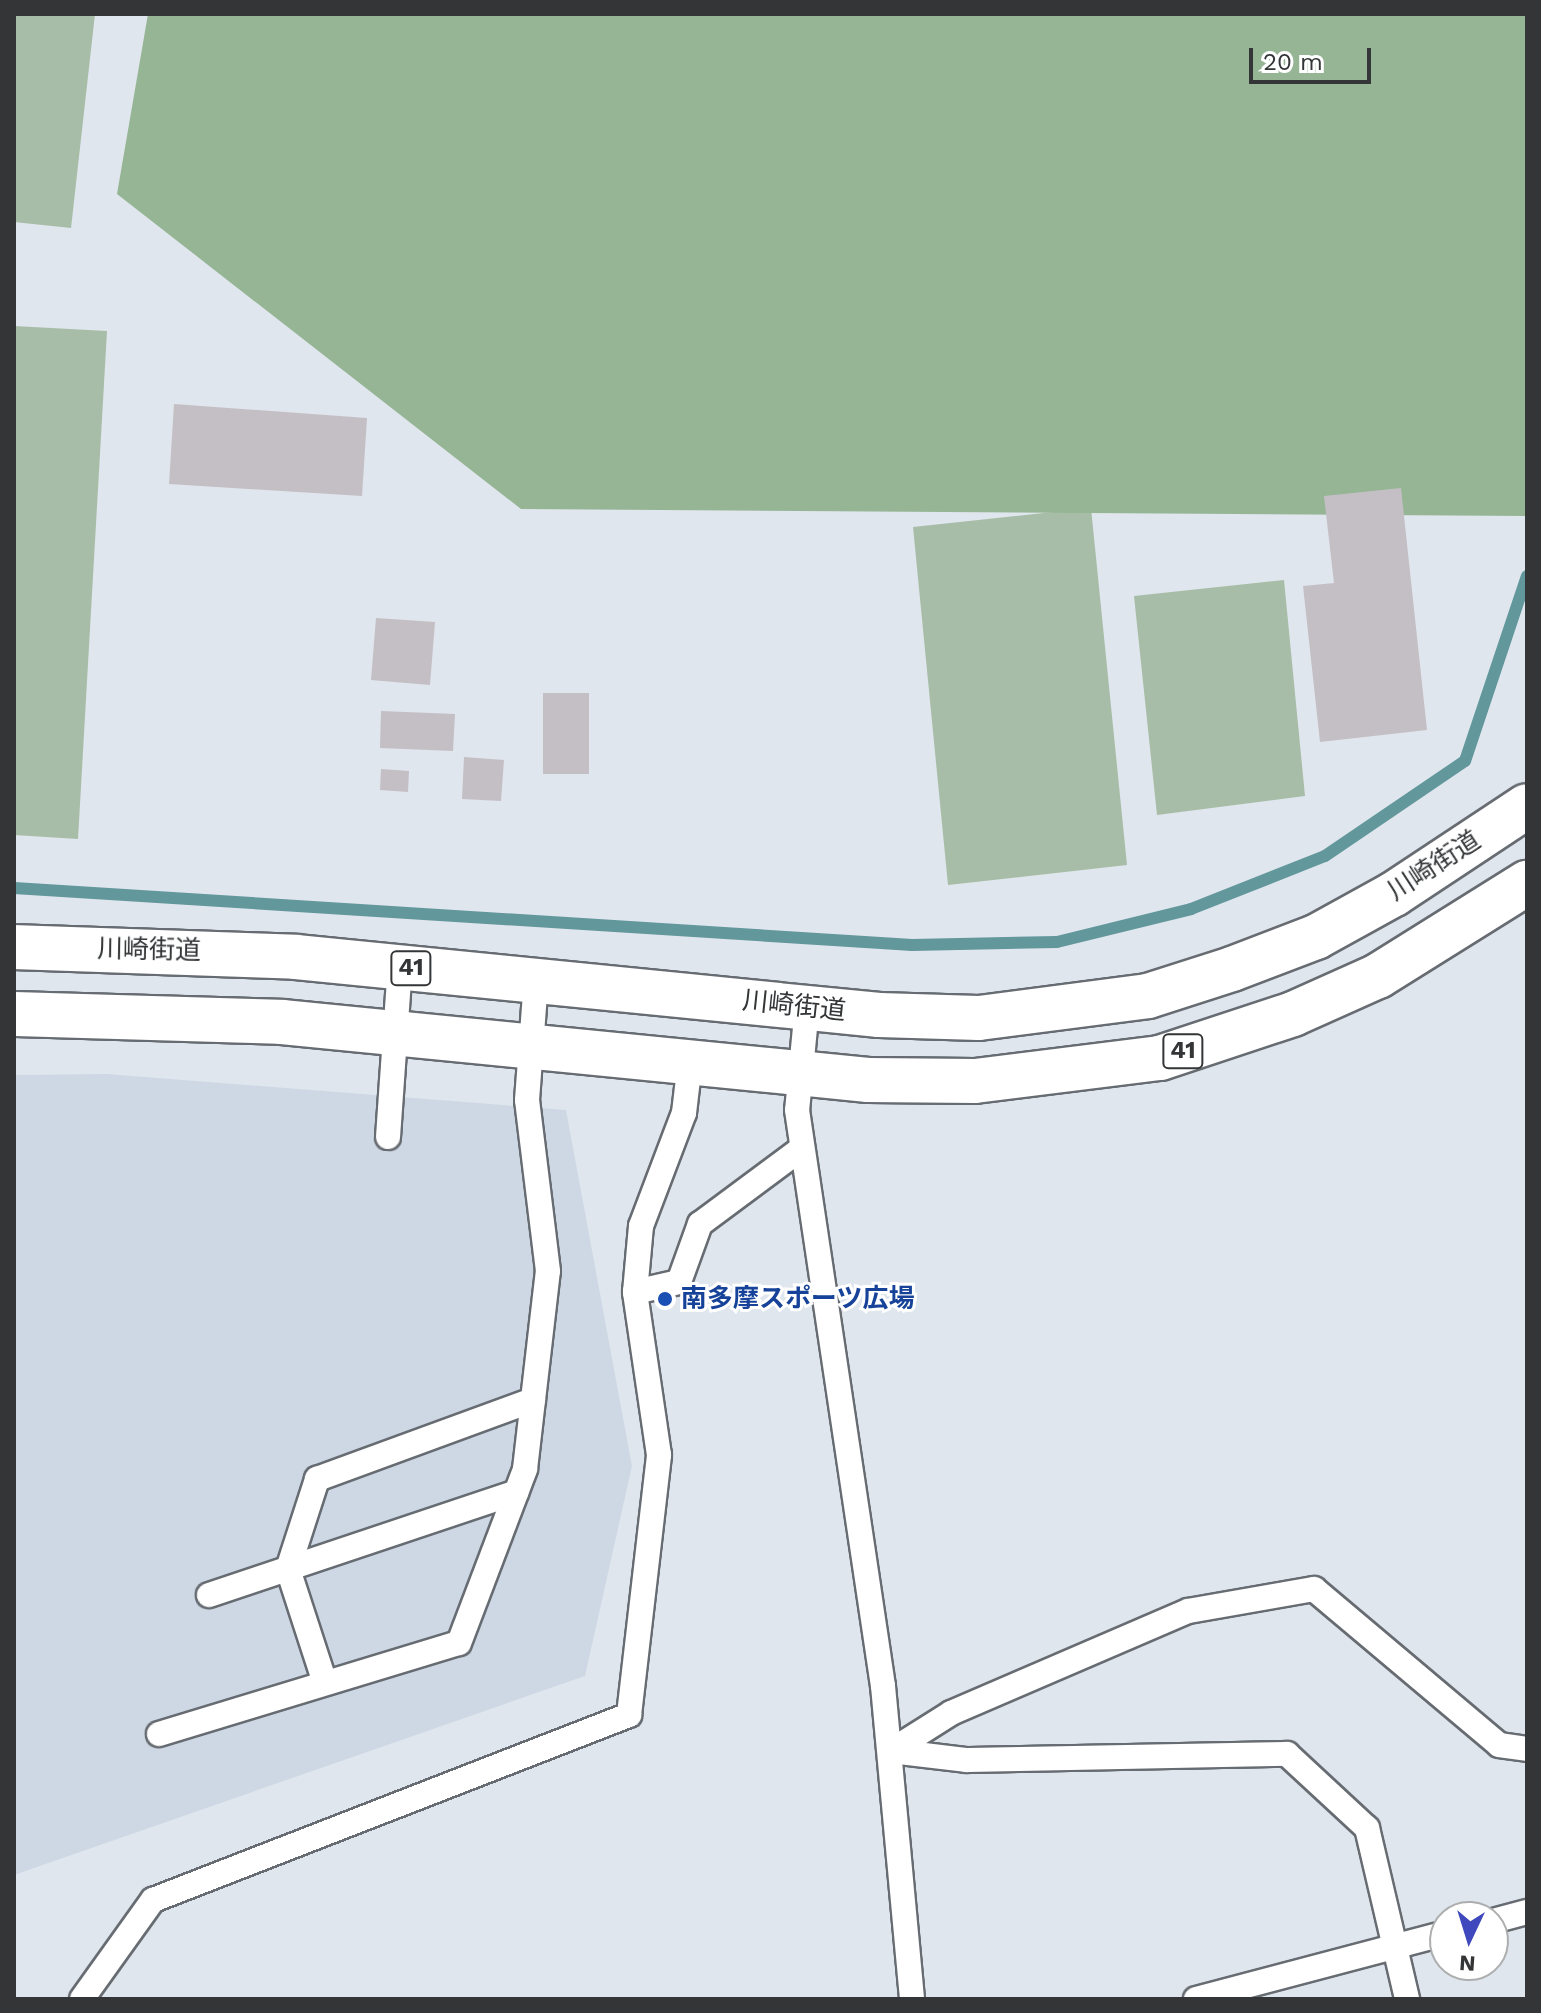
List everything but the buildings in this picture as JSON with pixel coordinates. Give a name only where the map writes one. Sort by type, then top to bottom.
[{"type":"main road","name":"川崎街道","points":[[14,947],[400,967],[807,1007],[979,1018],[1148,996],[1316,937],[1527,806]]},
{"type":"main road","name":"41","points":[[14,1014],[268,1021],[800,1073],[975,1081],[1160,1058],[1293,1014],[1378,976],[1527,883]]},
{"type":"lane","points":[[388,1137],[400,967]]},
{"type":"lane","points":[[159,1734],[459,1643],[516,1492],[533,1400],[548,1271],[527,1100],[536,979]]},
{"type":"lane","points":[[807,1007],[800,1073],[801,1149],[891,1751],[912,1999]]},
{"type":"lane","points":[[82,1999],[153,1900],[629,1715],[659,1455],[635,1292],[641,1226],[684,1113],[690,1062]]},
{"type":"lane","points":[[635,1292],[679,1282],[700,1224],[801,1149]]},
{"type":"lane","points":[[325,1683],[288,1569],[317,1479],[533,1400]]},
{"type":"lane","points":[[209,1595],[516,1492]]},
{"type":"lane","points":[[891,1751],[951,1713],[1188,1611],[1314,1589],[1499,1745],[1527,1749]]},
{"type":"lane","points":[[891,1751],[967,1760],[1287,1754],[1367,1828],[1407,1999]]},
{"type":"lane","points":[[1196,1999],[1395,1951],[1429,1939]]},
{"type":"shaded area","points":[[107,1074],[566,1110],[632,1466],[585,1676],[14,1875],[14,1075]]},
{"type":"green space","points":[[14,14],[95,14],[71,228],[14,222]]},
{"type":"green space","points":[[148,14],[1527,14],[1527,516],[521,509],[117,194]]},
{"type":"green space","points":[[14,326],[107,331],[78,839],[14,835]]},
{"type":"green space","points":[[1091,508],[1127,865],[948,885],[913,527]]},
{"type":"green space","points":[[1284,580],[1305,796],[1157,815],[1134,596]]},
{"type":"waterway","points":[[14,888],[912,945],[1057,942],[1191,909],[1325,856],[1465,761],[1527,576]]},
{"type":"place","name":"南多摩スポーツ広場","points":[[665,1299]]}]
